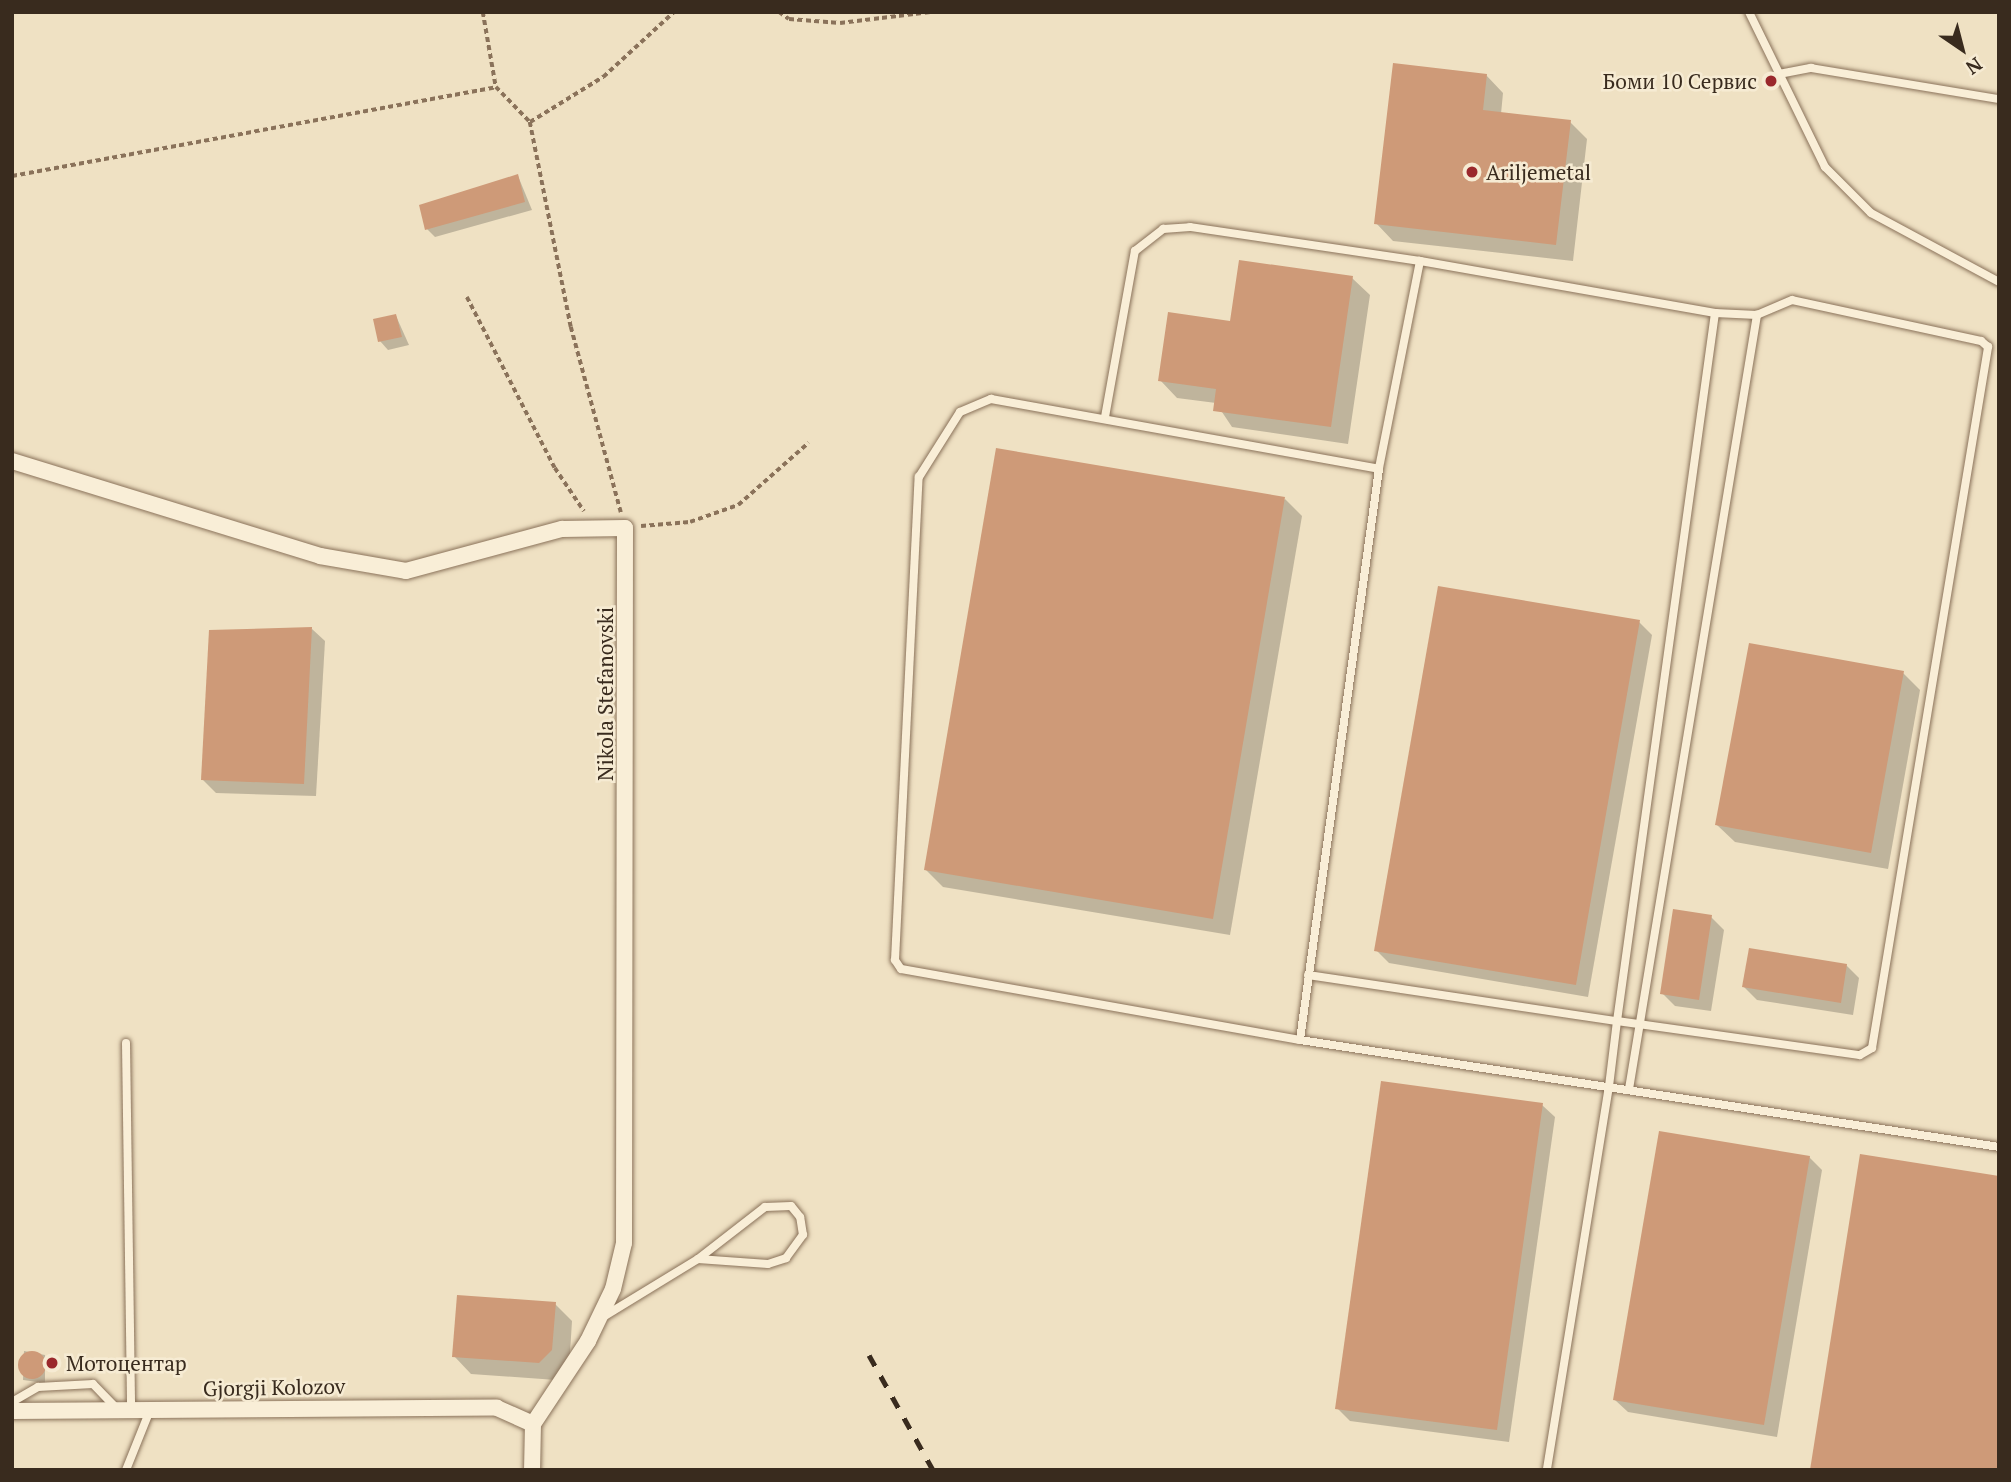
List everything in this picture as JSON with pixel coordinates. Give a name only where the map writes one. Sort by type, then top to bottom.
[{"type":"street","points":[[12,461],[320,556],[406,570],[562,529],[625,528]]},
{"type":"street","name":"Nikola Stefanovski","points":[[533,1424],[597,1321],[613,1289],[629,1194],[625,528]]},
{"type":"street","name":"Gjorgji Kolozov","points":[[12,1411],[497,1408],[533,1424]]},
{"type":"street","points":[[532,1470],[533,1424]]},
{"type":"lane","points":[[1749,12],[1825,167],[1883,220],[1999,282]]},
{"type":"lane","points":[[1779,74],[1811,68],[1999,99]]},
{"type":"lane","points":[[1105,416],[1135,251],[1163,229],[1190,227],[1420,261],[1715,313],[1757,315],[1792,300],[1981,341],[1988,347],[1878,1036],[1860,1055],[1308,975]]},
{"type":"lane","points":[[1300,1040],[1379,469],[1420,261]]},
{"type":"lane","points":[[1547,1470],[1609,1087],[1715,313]]},
{"type":"lane","points":[[1629,1089],[1757,315]]},
{"type":"lane","points":[[1379,469],[1105,416],[991,399],[960,412],[919,477],[895,960],[909,974],[1300,1040],[1999,1147]]},
{"type":"lane","points":[[124,1410],[126,1043]]},
{"type":"lane","points":[[597,1321],[698,1259],[765,1207],[791,1206],[800,1217],[803,1234],[786,1258],[768,1264],[698,1259]]},
{"type":"lane","points":[[12,1402],[38,1387],[93,1384],[124,1410]]},
{"type":"lane","points":[[126,1470],[150,1409]]},
{"type":"path","points":[[483,12],[496,87],[530,121],[571,327],[625,528],[691,522],[738,505],[808,443]]},
{"type":"path","points":[[530,121],[603,77],[674,12]]},
{"type":"path","points":[[779,12],[789,19],[840,23],[930,12]]},
{"type":"path","points":[[12,176],[496,87]]},
{"type":"path","points":[[467,297],[571,498],[588,512]]},
{"type":"building","name":"Ariljemetal","points":[[1393,63],[1487,74],[1483,110],[1571,120],[1556,245],[1374,224]]},
{"type":"building","points":[[518,174],[525,202],[425,230],[419,205]]},
{"type":"building","points":[[1239,260],[1353,276],[1331,427],[1213,411],[1216,389],[1158,381],[1168,312],[1230,321]]},
{"type":"building","points":[[396,314],[402,337],[378,342],[373,319]]},
{"type":"building","points":[[996,448],[1285,497],[1213,919],[924,870]]},
{"type":"building","points":[[1438,586],[1640,620],[1576,985],[1374,951]]},
{"type":"building","points":[[312,627],[304,784],[201,780],[209,630]]},
{"type":"building","points":[[1749,643],[1904,671],[1871,853],[1715,825]]},
{"type":"building","points":[[1673,909],[1712,915],[1699,1000],[1660,994]]},
{"type":"building","points":[[1749,948],[1847,964],[1841,1003],[1742,987]]},
{"type":"building","points":[[1381,1081],[1543,1103],[1497,1430],[1335,1409]]},
{"type":"building","points":[[1659,1131],[1810,1156],[1764,1425],[1613,1400]]},
{"type":"building","points":[[1860,1154],[1999,1176],[1999,1470],[1810,1470]]},
{"type":"building","points":[[457,1295],[556,1302],[552,1350],[539,1363],[452,1357]]},
{"type":"building","points":[[32,1351],[42,1355],[46,1365],[42,1375],[32,1379],[22,1375],[18,1365],[22,1355]]},
{"type":"railway","points":[[869,1355],[933,1470]]},
{"type":"place","name":"Боми 10 Сервис","points":[[1771,81]]},
{"type":"place","name":"Ariljemetal","points":[[1472,172]]},
{"type":"place","name":"Мотоцентар","points":[[52,1363]]}]
